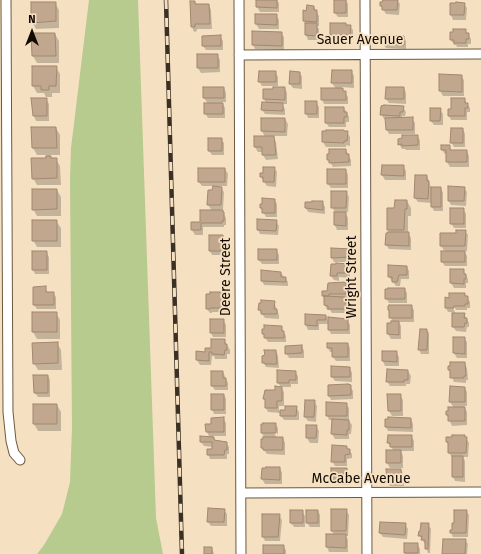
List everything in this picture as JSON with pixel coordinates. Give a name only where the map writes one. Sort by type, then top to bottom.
[{"type":"street","points":[[6,0],[3,269],[9,427],[14,453],[20,460]]},
{"type":"street","name":"Deere Street","points":[[239,0],[241,554]]},
{"type":"street","name":"Wright Street","points":[[365,0],[367,554]]},
{"type":"street","name":"Sauer Avenue","points":[[239,55],[481,54]]},
{"type":"street","name":"McCabe Avenue","points":[[241,494],[481,492]]},
{"type":"green space","points":[[89,0],[138,0],[156,518],[163,554],[37,554],[62,514],[70,482],[72,428],[71,148]]},
{"type":"building","points":[[256,0],[277,0],[277,8],[256,7]]},
{"type":"building","points":[[334,0],[346,0],[346,13],[334,13]]},
{"type":"building","points":[[383,0],[398,0],[397,10],[382,10],[380,2]]},
{"type":"building","points":[[190,1],[195,1],[195,4],[209,4],[210,24],[195,24],[195,27],[191,27]]},
{"type":"building","points":[[31,2],[56,2],[56,21],[31,23]]},
{"type":"building","points":[[450,3],[465,3],[464,15],[450,15]]},
{"type":"building","points":[[307,5],[314,6],[314,10],[317,10],[317,22],[303,21],[303,10],[306,11]]},
{"type":"building","points":[[255,14],[277,14],[277,25],[255,24]]},
{"type":"building","points":[[305,23],[317,23],[317,36],[305,35]]},
{"type":"building","points":[[330,23],[346,23],[346,25],[351,25],[350,35],[330,35]]},
{"type":"building","points":[[453,29],[466,29],[466,33],[469,33],[469,39],[466,39],[466,43],[454,43],[454,40],[450,40],[450,32],[453,32]]},
{"type":"building","points":[[252,31],[282,32],[282,46],[252,45]]},
{"type":"building","points":[[31,33],[55,33],[56,56],[32,56]]},
{"type":"building","points":[[221,35],[221,46],[202,46],[202,36]]},
{"type":"building","points":[[383,35],[404,36],[404,45],[382,44]]},
{"type":"building","points":[[197,54],[218,54],[218,68],[197,68]]},
{"type":"building","points":[[32,66],[57,66],[56,86],[49,86],[49,90],[41,90],[41,86],[32,86]]},
{"type":"building","points":[[332,70],[352,70],[352,83],[331,83]]},
{"type":"building","points":[[259,71],[276,71],[276,82],[258,82]]},
{"type":"building","points":[[290,71],[300,72],[300,84],[289,84]]},
{"type":"building","points":[[439,74],[462,75],[462,92],[439,91]]},
{"type":"building","points":[[203,87],[224,87],[224,98],[203,98]]},
{"type":"building","points":[[273,87],[285,87],[285,100],[263,99],[263,89],[273,89]]},
{"type":"building","points":[[386,87],[404,87],[404,99],[385,99]]},
{"type":"building","points":[[321,88],[343,88],[343,91],[346,91],[346,100],[321,100]]},
{"type":"building","points":[[31,98],[47,98],[47,116],[33,116]]},
{"type":"building","points":[[451,98],[465,98],[465,103],[468,103],[468,108],[465,108],[465,116],[448,116],[448,109],[451,109]]},
{"type":"building","points":[[305,101],[317,101],[317,114],[305,114]]},
{"type":"building","points":[[262,102],[283,103],[283,111],[261,110]]},
{"type":"building","points":[[204,103],[223,103],[223,114],[204,114]]},
{"type":"building","points":[[381,106],[404,106],[403,112],[400,112],[400,116],[380,115]]},
{"type":"building","points":[[325,107],[344,107],[344,112],[347,112],[347,117],[344,117],[344,123],[325,123]]},
{"type":"building","points":[[430,108],[441,108],[440,121],[430,121]]},
{"type":"building","points":[[413,117],[413,130],[386,130],[385,118]]},
{"type":"building","points":[[261,118],[285,118],[285,132],[261,131]]},
{"type":"building","points":[[31,127],[56,127],[57,148],[32,148]]},
{"type":"building","points":[[451,128],[463,128],[463,143],[450,143]]},
{"type":"building","points":[[322,131],[348,131],[347,141],[344,141],[344,143],[322,142]]},
{"type":"building","points":[[402,135],[418,135],[418,145],[398,145],[398,139],[402,138]]},
{"type":"building","points":[[254,136],[274,136],[276,155],[262,155],[262,147],[254,147]]},
{"type":"building","points":[[208,138],[222,138],[222,151],[208,151]]},
{"type":"building","points":[[441,145],[450,145],[450,150],[467,150],[467,162],[446,162],[446,150],[441,150]]},
{"type":"building","points":[[329,149],[346,149],[346,154],[349,154],[349,162],[329,163],[329,160],[327,160],[327,154],[329,154]]},
{"type":"building","points":[[46,156],[57,158],[57,178],[32,179],[31,158],[46,158]]},
{"type":"building","points":[[382,165],[404,165],[404,176],[381,175]]},
{"type":"building","points":[[263,167],[275,167],[274,182],[263,182],[263,177],[260,177],[260,173],[263,173]]},
{"type":"building","points":[[198,168],[225,168],[225,182],[198,182]]},
{"type":"building","points":[[327,169],[346,169],[346,184],[327,184]]},
{"type":"building","points":[[415,175],[427,175],[427,181],[429,181],[428,199],[414,198]]},
{"type":"building","points":[[213,186],[222,187],[221,205],[207,205],[208,190],[212,190]]},
{"type":"building","points":[[448,186],[465,187],[464,201],[448,201]]},
{"type":"building","points":[[431,187],[441,187],[441,207],[431,207]]},
{"type":"building","points":[[32,189],[57,189],[57,209],[32,210]]},
{"type":"building","points":[[331,191],[347,191],[346,208],[331,208]]},
{"type":"building","points":[[262,198],[275,199],[275,213],[262,213],[260,204],[262,204]]},
{"type":"building","points":[[395,200],[407,200],[404,230],[387,230],[387,208],[394,208]]},
{"type":"building","points":[[323,201],[323,210],[305,208],[305,202]]},
{"type":"building","points":[[450,208],[464,208],[464,224],[450,224]]},
{"type":"building","points":[[200,210],[223,210],[224,221],[222,221],[222,223],[201,223],[201,230],[191,230],[191,222],[200,222]]},
{"type":"building","points":[[334,212],[346,212],[346,226],[334,225]]},
{"type":"building","points":[[257,219],[277,220],[276,231],[257,230]]},
{"type":"building","points":[[32,220],[57,220],[57,241],[32,241]]},
{"type":"building","points":[[456,230],[466,230],[465,246],[440,246],[440,233],[456,233]]},
{"type":"building","points":[[409,232],[409,246],[385,245],[386,233]]},
{"type":"building","points":[[209,235],[223,235],[223,251],[209,251]]},
{"type":"building","points":[[331,248],[351,249],[351,257],[331,258]]},
{"type":"building","points":[[258,249],[277,249],[277,260],[258,260]]},
{"type":"building","points":[[32,251],[47,251],[47,270],[32,270]]},
{"type":"building","points":[[441,251],[465,251],[465,262],[441,262]]},
{"type":"building","points":[[331,264],[348,264],[348,273],[337,273],[337,276],[330,276]]},
{"type":"building","points":[[388,265],[407,266],[407,275],[399,275],[397,282],[392,282],[392,277],[388,277]]},
{"type":"building","points":[[450,269],[464,269],[466,279],[464,279],[464,284],[450,283]]},
{"type":"building","points":[[261,270],[281,272],[281,277],[286,277],[286,282],[261,281]]},
{"type":"building","points":[[346,282],[346,294],[329,294],[329,296],[322,296],[322,291],[327,291],[328,283]]},
{"type":"building","points":[[46,286],[46,292],[54,292],[54,305],[33,305],[33,287]]},
{"type":"building","points":[[405,288],[405,299],[385,299],[385,289]]},
{"type":"building","points":[[210,292],[224,292],[224,308],[206,309],[206,294],[210,294]]},
{"type":"building","points":[[449,293],[465,293],[465,296],[468,296],[468,304],[465,304],[465,306],[454,306],[454,308],[445,308],[445,297],[449,298]]},
{"type":"building","points":[[324,296],[345,297],[347,309],[328,309],[328,306],[324,305]]},
{"type":"building","points":[[261,300],[275,301],[274,309],[277,309],[277,314],[261,314],[261,310],[258,310]]},
{"type":"building","points":[[389,305],[412,305],[412,318],[389,318]]},
{"type":"building","points":[[32,312],[57,312],[57,332],[32,332]]},
{"type":"building","points":[[452,313],[465,313],[464,318],[467,318],[467,323],[465,323],[464,327],[452,327]]},
{"type":"building","points":[[305,314],[326,315],[326,320],[317,320],[317,326],[305,325]]},
{"type":"building","points":[[328,317],[348,319],[348,330],[328,330]]},
{"type":"building","points":[[210,319],[224,319],[224,333],[210,333]]},
{"type":"building","points":[[391,321],[399,321],[399,335],[387,334],[387,323],[391,323]]},
{"type":"building","points":[[264,325],[282,326],[284,338],[264,338],[262,329],[264,329]]},
{"type":"building","points":[[420,329],[427,329],[428,332],[427,350],[418,350]]},
{"type":"building","points":[[453,337],[465,337],[465,354],[453,353]]},
{"type":"building","points":[[211,339],[225,339],[227,350],[225,350],[224,355],[212,354],[212,352],[209,352],[209,361],[196,360],[196,351],[205,352],[205,348],[211,348]]},
{"type":"building","points":[[58,342],[58,363],[33,364],[32,343]]},
{"type":"building","points":[[327,343],[348,343],[348,357],[332,357],[332,348],[327,348]]},
{"type":"building","points":[[302,345],[302,353],[285,354],[285,346]]},
{"type":"building","points":[[264,350],[276,350],[277,364],[262,363],[262,356],[265,355]]},
{"type":"building","points":[[382,351],[397,351],[397,362],[382,361]]},
{"type":"building","points":[[450,362],[465,362],[466,376],[464,376],[464,378],[450,378],[450,370],[448,370],[448,366],[450,366]]},
{"type":"building","points":[[331,366],[350,367],[350,377],[331,377]]},
{"type":"building","points":[[387,369],[408,370],[408,380],[404,380],[404,382],[386,382]]},
{"type":"building","points":[[277,370],[296,371],[296,380],[289,380],[289,383],[277,383]]},
{"type":"building","points":[[211,371],[223,371],[223,378],[226,378],[226,386],[211,386]]},
{"type":"building","points":[[33,375],[48,375],[48,393],[34,393]]},
{"type":"building","points":[[328,385],[351,385],[351,395],[328,396]]},
{"type":"building","points":[[275,386],[282,387],[282,401],[277,401],[277,408],[265,408],[265,399],[263,399],[265,390],[275,390]]},
{"type":"building","points":[[450,386],[465,387],[465,402],[449,402]]},
{"type":"building","points":[[211,394],[224,394],[224,410],[211,410]]},
{"type":"building","points":[[387,394],[401,394],[401,411],[388,411]]},
{"type":"building","points":[[305,400],[315,400],[314,417],[304,417]]},
{"type":"building","points":[[326,402],[347,403],[347,416],[326,416]]},
{"type":"building","points":[[33,404],[57,404],[57,424],[33,424]]},
{"type":"building","points":[[285,406],[297,406],[296,416],[280,416],[280,410],[285,410]]},
{"type":"building","points":[[448,407],[465,407],[465,421],[448,421],[446,411],[448,411]]},
{"type":"building","points":[[224,417],[224,432],[206,432],[205,424],[211,424],[211,418]]},
{"type":"building","points":[[388,417],[411,418],[411,428],[385,427],[385,419],[388,419]]},
{"type":"building","points":[[332,419],[349,420],[349,430],[347,430],[347,435],[331,434]]},
{"type":"building","points":[[276,423],[276,433],[261,433],[261,424]]},
{"type":"building","points":[[306,425],[317,425],[316,438],[306,438]]},
{"type":"building","points":[[388,435],[412,435],[412,447],[390,447],[390,443],[387,443]]},
{"type":"building","points":[[452,435],[465,435],[465,437],[467,437],[466,453],[448,453],[448,442],[446,442],[446,437],[452,437]]},
{"type":"building","points":[[200,436],[214,437],[214,440],[227,442],[227,450],[225,450],[224,455],[207,455],[207,449],[212,449],[212,442],[200,442]]},
{"type":"building","points":[[263,437],[283,437],[283,450],[263,450],[263,448],[261,448],[261,439],[263,439]]},
{"type":"building","points":[[332,445],[347,446],[347,449],[350,449],[350,454],[345,455],[345,462],[331,462]]},
{"type":"building","points":[[386,450],[401,450],[401,463],[386,463]]},
{"type":"building","points":[[452,456],[463,456],[463,477],[452,477]]},
{"type":"building","points":[[280,467],[280,480],[261,479],[262,468]]},
{"type":"building","points":[[331,468],[347,468],[347,481],[331,480]]},
{"type":"building","points":[[386,469],[401,469],[402,482],[387,482]]},
{"type":"building","points":[[208,508],[225,509],[224,522],[207,522]]},
{"type":"building","points":[[331,509],[347,509],[346,531],[331,531]]},
{"type":"building","points":[[290,510],[303,510],[303,523],[290,523]]},
{"type":"building","points":[[306,510],[318,510],[318,523],[306,523]]},
{"type":"building","points":[[454,510],[467,510],[466,533],[450,533],[450,530],[452,530],[452,523],[454,523]]},
{"type":"building","points":[[262,514],[280,514],[278,537],[262,537]]},
{"type":"building","points":[[380,522],[406,523],[405,535],[379,533]]},
{"type":"building","points":[[421,523],[429,523],[428,549],[425,549],[425,540],[421,540],[422,536],[418,536]]},
{"type":"building","points":[[326,534],[346,534],[346,548],[326,547]]},
{"type":"building","points":[[443,539],[466,539],[465,554],[442,554]]},
{"type":"building","points":[[404,543],[418,543],[418,553],[404,553]]},
{"type":"building","points":[[263,545],[284,545],[284,554],[263,554]]},
{"type":"building","points":[[204,547],[212,547],[212,554],[204,554]]},
{"type":"railway","points":[[166,0],[182,554]]}]
